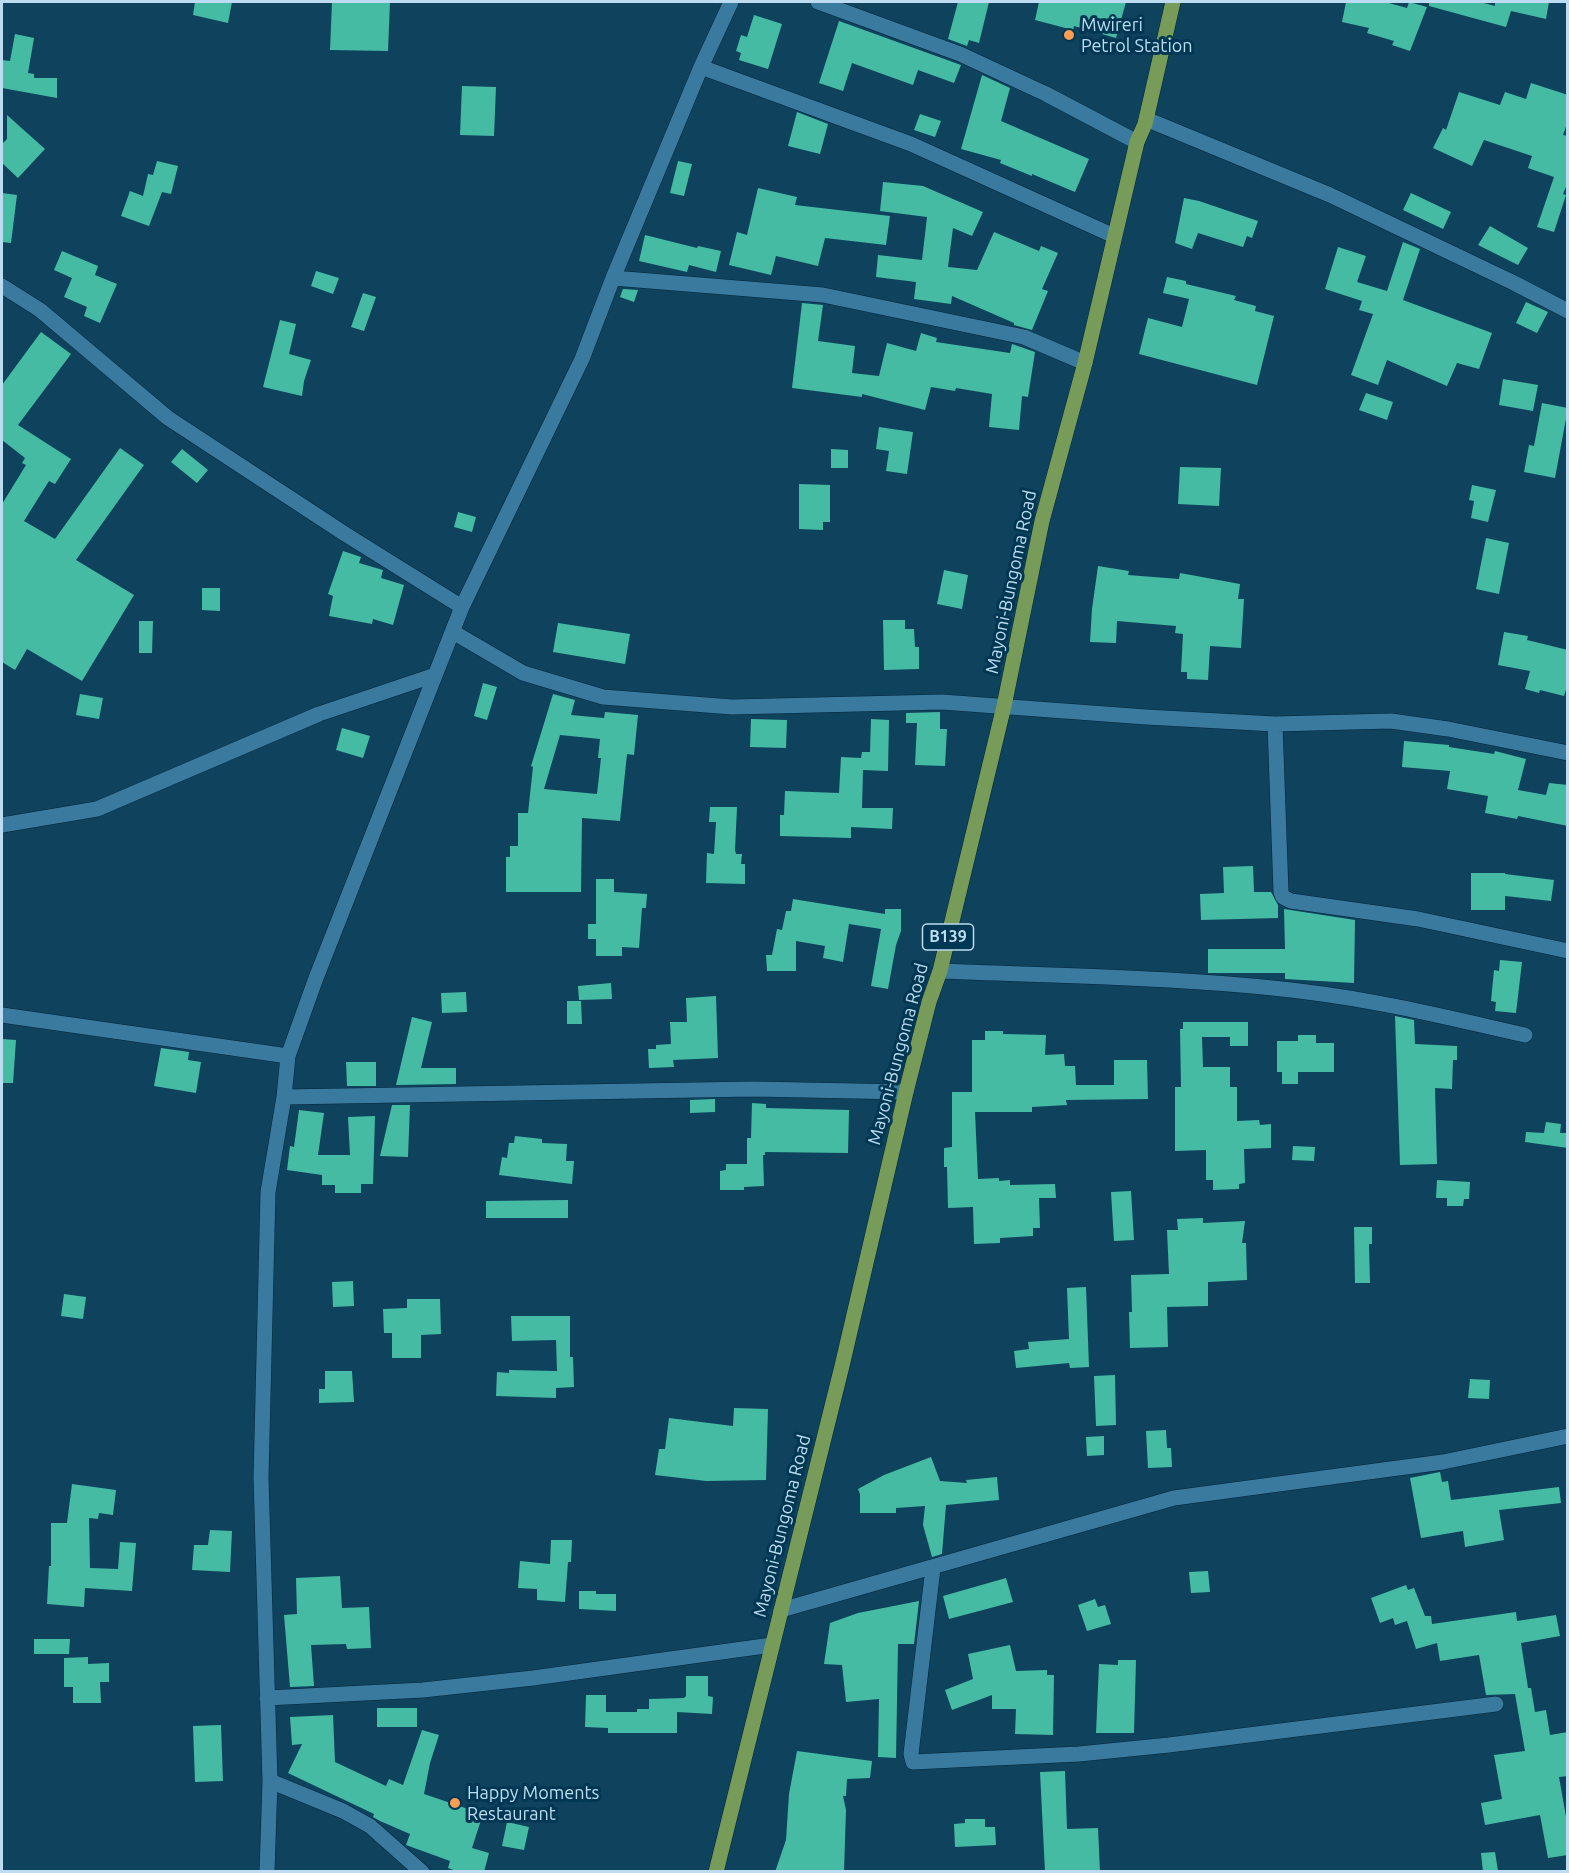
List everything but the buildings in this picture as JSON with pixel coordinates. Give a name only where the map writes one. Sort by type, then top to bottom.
[{"type":"main road","name":"Mayoni-Bungoma Road","points":[[716,1872],[842,1366],[906,1092],[929,1002],[940,971],[1004,706],[1042,521],[1085,363],[1114,236],[1137,142],[1146,119],[1173,2]]},
{"type":"street","points":[[267,1872],[270,1781],[261,1478],[267,1216],[268,1192],[284,1097],[288,1056],[315,978],[462,607],[582,359],[701,67],[731,2]]},
{"type":"street","points":[[818,2],[960,54],[1046,94],[1137,142]]},
{"type":"street","points":[[701,67],[911,144],[1114,236]]},
{"type":"street","points":[[1146,119],[1330,195],[1568,311]]},
{"type":"street","points":[[613,279],[823,295],[1024,337],[1085,363]]},
{"type":"street","points":[[2,286],[48,316],[168,418],[462,607]]},
{"type":"street","points":[[453,632],[524,673],[603,697],[732,707],[942,702],[1275,724],[1391,721],[1448,729],[1568,753]]},
{"type":"street","points":[[2,825],[97,809],[319,714],[435,675]]},
{"type":"street","points":[[1275,724],[1281,892],[1285,899],[1418,919],[1568,951]]},
{"type":"street","points":[[940,971],[1266,987],[1383,1004],[1525,1035]]},
{"type":"street","points":[[2,1015],[288,1056]]},
{"type":"street","points":[[284,1097],[754,1089],[906,1092]]},
{"type":"street","points":[[781,1610],[1174,1498],[1443,1462],[1568,1436]]},
{"type":"street","points":[[933,1568],[911,1754],[913,1761],[1079,1754],[1496,1704]]},
{"type":"street","points":[[267,1698],[423,1690],[533,1678],[772,1644]]},
{"type":"street","points":[[270,1781],[343,1811],[370,1826],[422,1872]]},
{"type":"place","name":"Mwireri Petrol Station","points":[[1069,35]]},
{"type":"place","name":"Happy Moments Restaurant","points":[[455,1803]]}]
